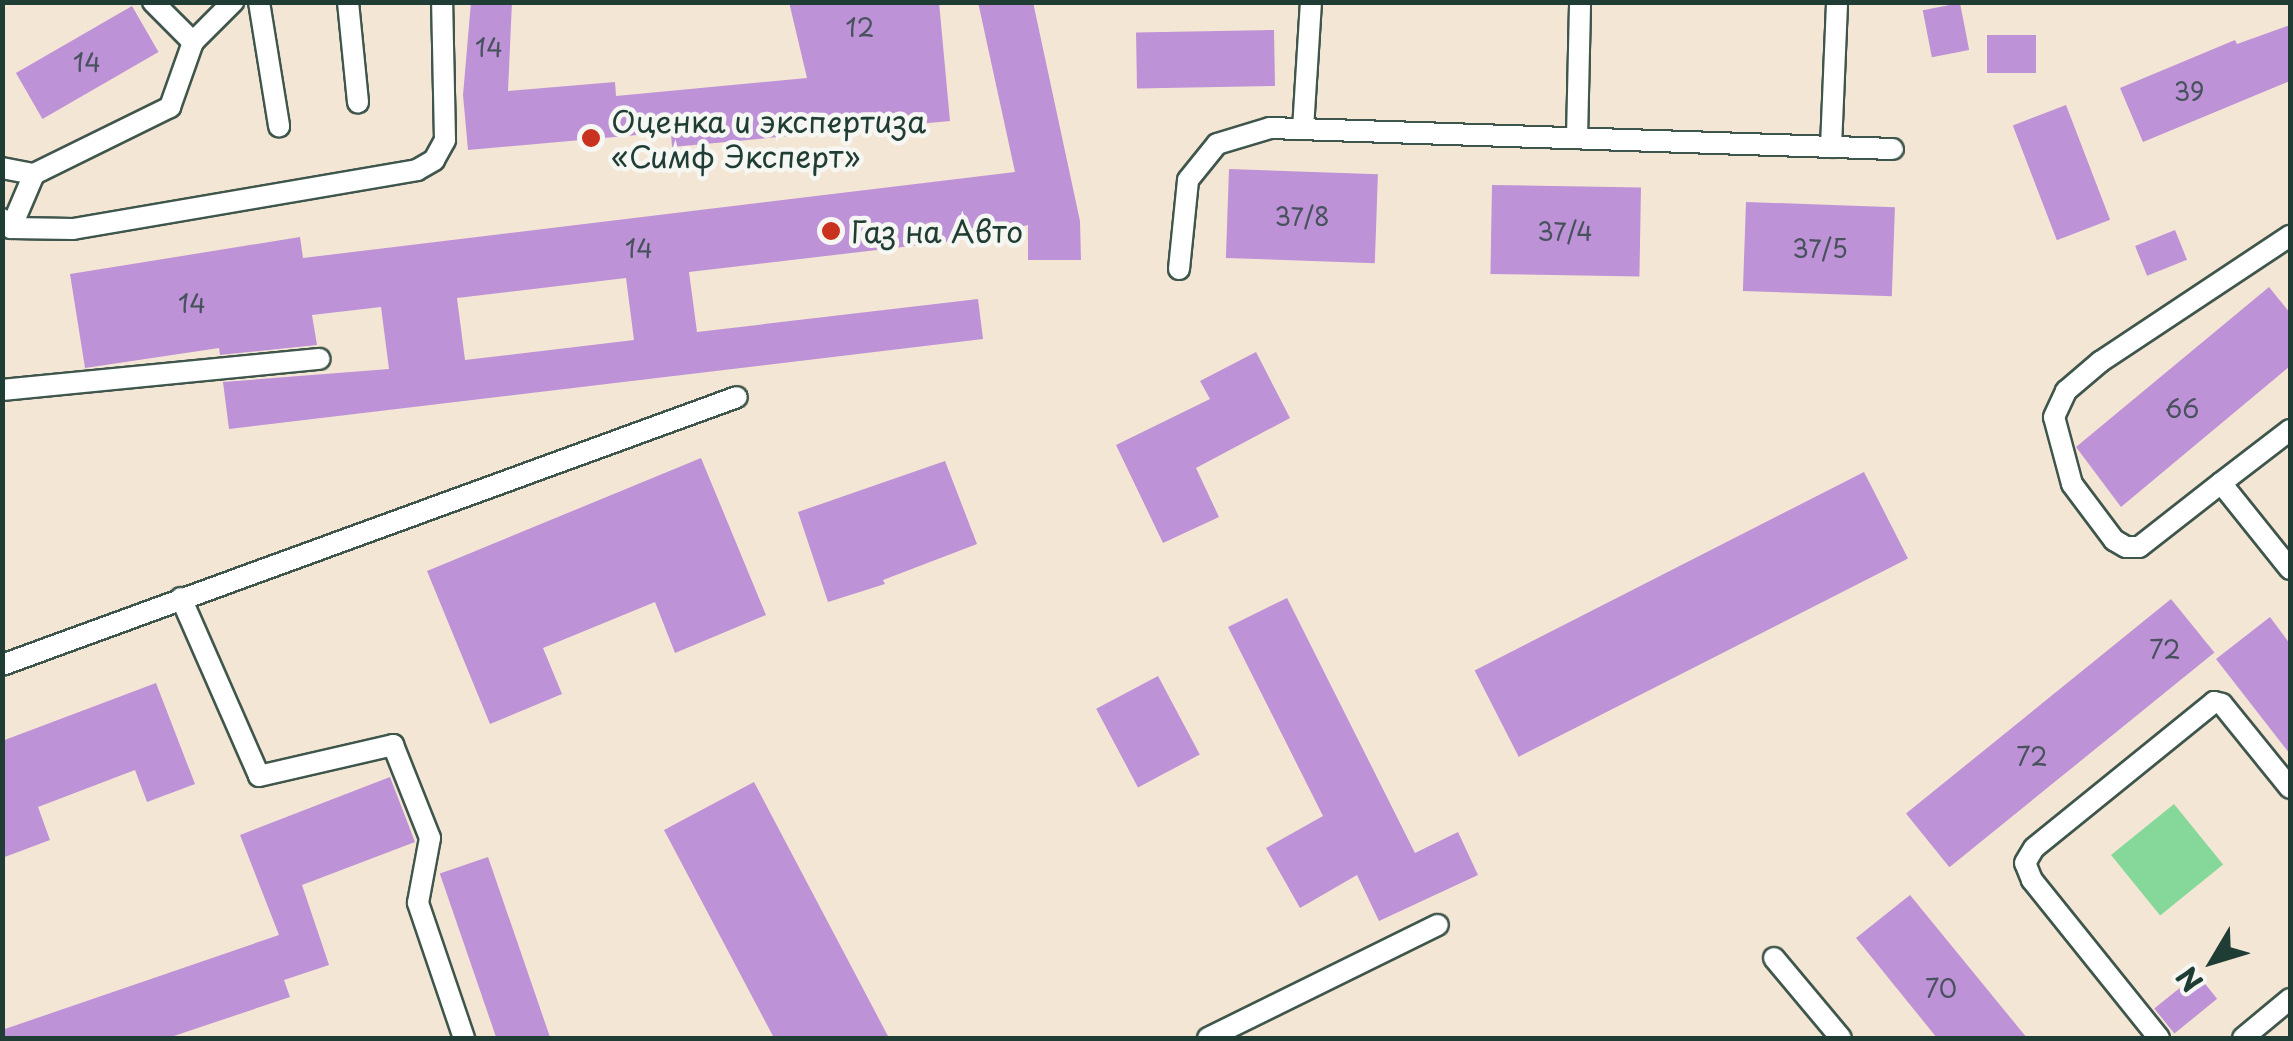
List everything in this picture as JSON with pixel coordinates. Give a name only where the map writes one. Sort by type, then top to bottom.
[{"type":"lane","points":[[153,2],[193,42]]},
{"type":"lane","points":[[233,2],[193,42],[170,106],[34,174],[7,224],[73,229],[416,170],[434,160],[445,140],[442,2]]},
{"type":"lane","points":[[259,2],[279,126]]},
{"type":"lane","points":[[348,2],[358,104]]},
{"type":"lane","points":[[1303,128],[1312,2]]},
{"type":"lane","points":[[1576,138],[1580,2]]},
{"type":"lane","points":[[1831,147],[1837,2]]},
{"type":"lane","points":[[1179,269],[1188,180],[1217,144],[1270,128],[1893,149]]},
{"type":"lane","points":[[2,168],[34,174]]},
{"type":"lane","points":[[2290,236],[2100,362],[2066,391],[2054,417],[2072,484],[2114,540],[2126,547],[2139,546],[2290,430]]},
{"type":"lane","points":[[2,390],[319,359]]},
{"type":"lane","points":[[2,665],[737,397]]},
{"type":"lane","points":[[2221,483],[2290,569]]},
{"type":"lane","points":[[180,598],[259,776],[392,745],[430,838],[418,903],[464,1038]]},
{"type":"lane","points":[[2159,1038],[2032,880],[2025,863],[2034,848],[2214,702],[2222,704],[2290,788]]},
{"type":"lane","points":[[1208,1038],[1438,925]]},
{"type":"lane","points":[[1774,958],[1841,1038]]},
{"type":"lane","points":[[2243,1038],[2290,999]]},
{"type":"green space","points":[[2174,804],[2223,865],[2160,916],[2111,855]]},
{"type":"building","points":[[471,2],[512,2],[508,91],[615,82],[616,96],[807,78],[789,2],[939,2],[950,121],[672,147],[671,132],[468,150],[463,95]]},
{"type":"building","points":[[978,2],[1033,2],[1080,221],[1081,260],[1028,260],[1028,225],[971,239],[689,272],[697,332],[978,299],[983,339],[229,429],[223,382],[389,369],[381,307],[312,315],[317,345],[220,355],[219,348],[85,368],[70,274],[300,237],[303,258],[1015,172]],"holes":[[[626,278],[634,340],[465,360],[457,298]]]},
{"type":"building","points":[[1960,3],[1969,50],[1932,57],[1923,10]]},
{"type":"building","points":[[132,6],[158,52],[42,119],[16,73]]},
{"type":"building","points":[[2290,25],[2290,81],[2143,142],[2120,88],[2235,40],[2237,44]]},
{"type":"building","points":[[1274,30],[1275,86],[1137,88],[1136,32]]},
{"type":"building","points":[[1987,35],[2036,35],[2036,73],[1987,73]]},
{"type":"building","points":[[2066,105],[2110,220],[2057,240],[2013,125]]},
{"type":"building","points":[[1229,169],[1378,174],[1375,263],[1226,258]]},
{"type":"building","points":[[1492,185],[1641,188],[1639,277],[1490,274]]},
{"type":"building","points":[[1746,202],[1895,207],[1892,296],[1743,291]]},
{"type":"building","points":[[2175,230],[2187,260],[2147,276],[2135,246]]},
{"type":"building","points":[[2269,287],[2290,313],[2290,366],[2121,507],[2076,447]]},
{"type":"building","points":[[1256,352],[1290,418],[1196,468],[1219,517],[1163,543],[1116,445],[1210,399],[1200,381]]},
{"type":"building","points":[[701,458],[766,615],[675,653],[655,602],[543,648],[562,694],[490,724],[427,571]]},
{"type":"building","points":[[945,461],[977,544],[883,580],[885,584],[828,602],[798,512]]},
{"type":"building","points":[[1864,472],[1908,558],[1519,757],[1475,670]]},
{"type":"building","points":[[1287,598],[1415,853],[1458,832],[1478,875],[1379,921],[1357,875],[1300,908],[1266,848],[1323,816],[1228,627]]},
{"type":"building","points":[[2171,599],[2214,653],[1949,867],[1906,814]]},
{"type":"building","points":[[2270,617],[2290,644],[2290,754],[2216,659]]},
{"type":"building","points":[[1158,676],[1200,755],[1138,787],[1096,709]]},
{"type":"building","points":[[156,683],[195,784],[147,802],[135,770],[38,807],[50,840],[2,858],[2,741]]},
{"type":"building","points":[[390,777],[415,842],[302,885],[329,965],[284,980],[290,997],[168,1038],[2,1038],[2,1030],[279,935],[240,835]]},
{"type":"building","points":[[754,782],[889,1038],[774,1038],[664,830]]},
{"type":"building","points":[[488,857],[550,1038],[496,1038],[440,874]]},
{"type":"building","points":[[1910,895],[2027,1038],[1937,1038],[1856,938]]},
{"type":"building","points":[[2197,974],[2217,999],[2174,1033],[2154,1009]]},
{"type":"place","name":"Оценка и экспертиза «Симф Эксперт»","points":[[591,138]]},
{"type":"place","name":"Газ на Авто","points":[[831,231]]}]
